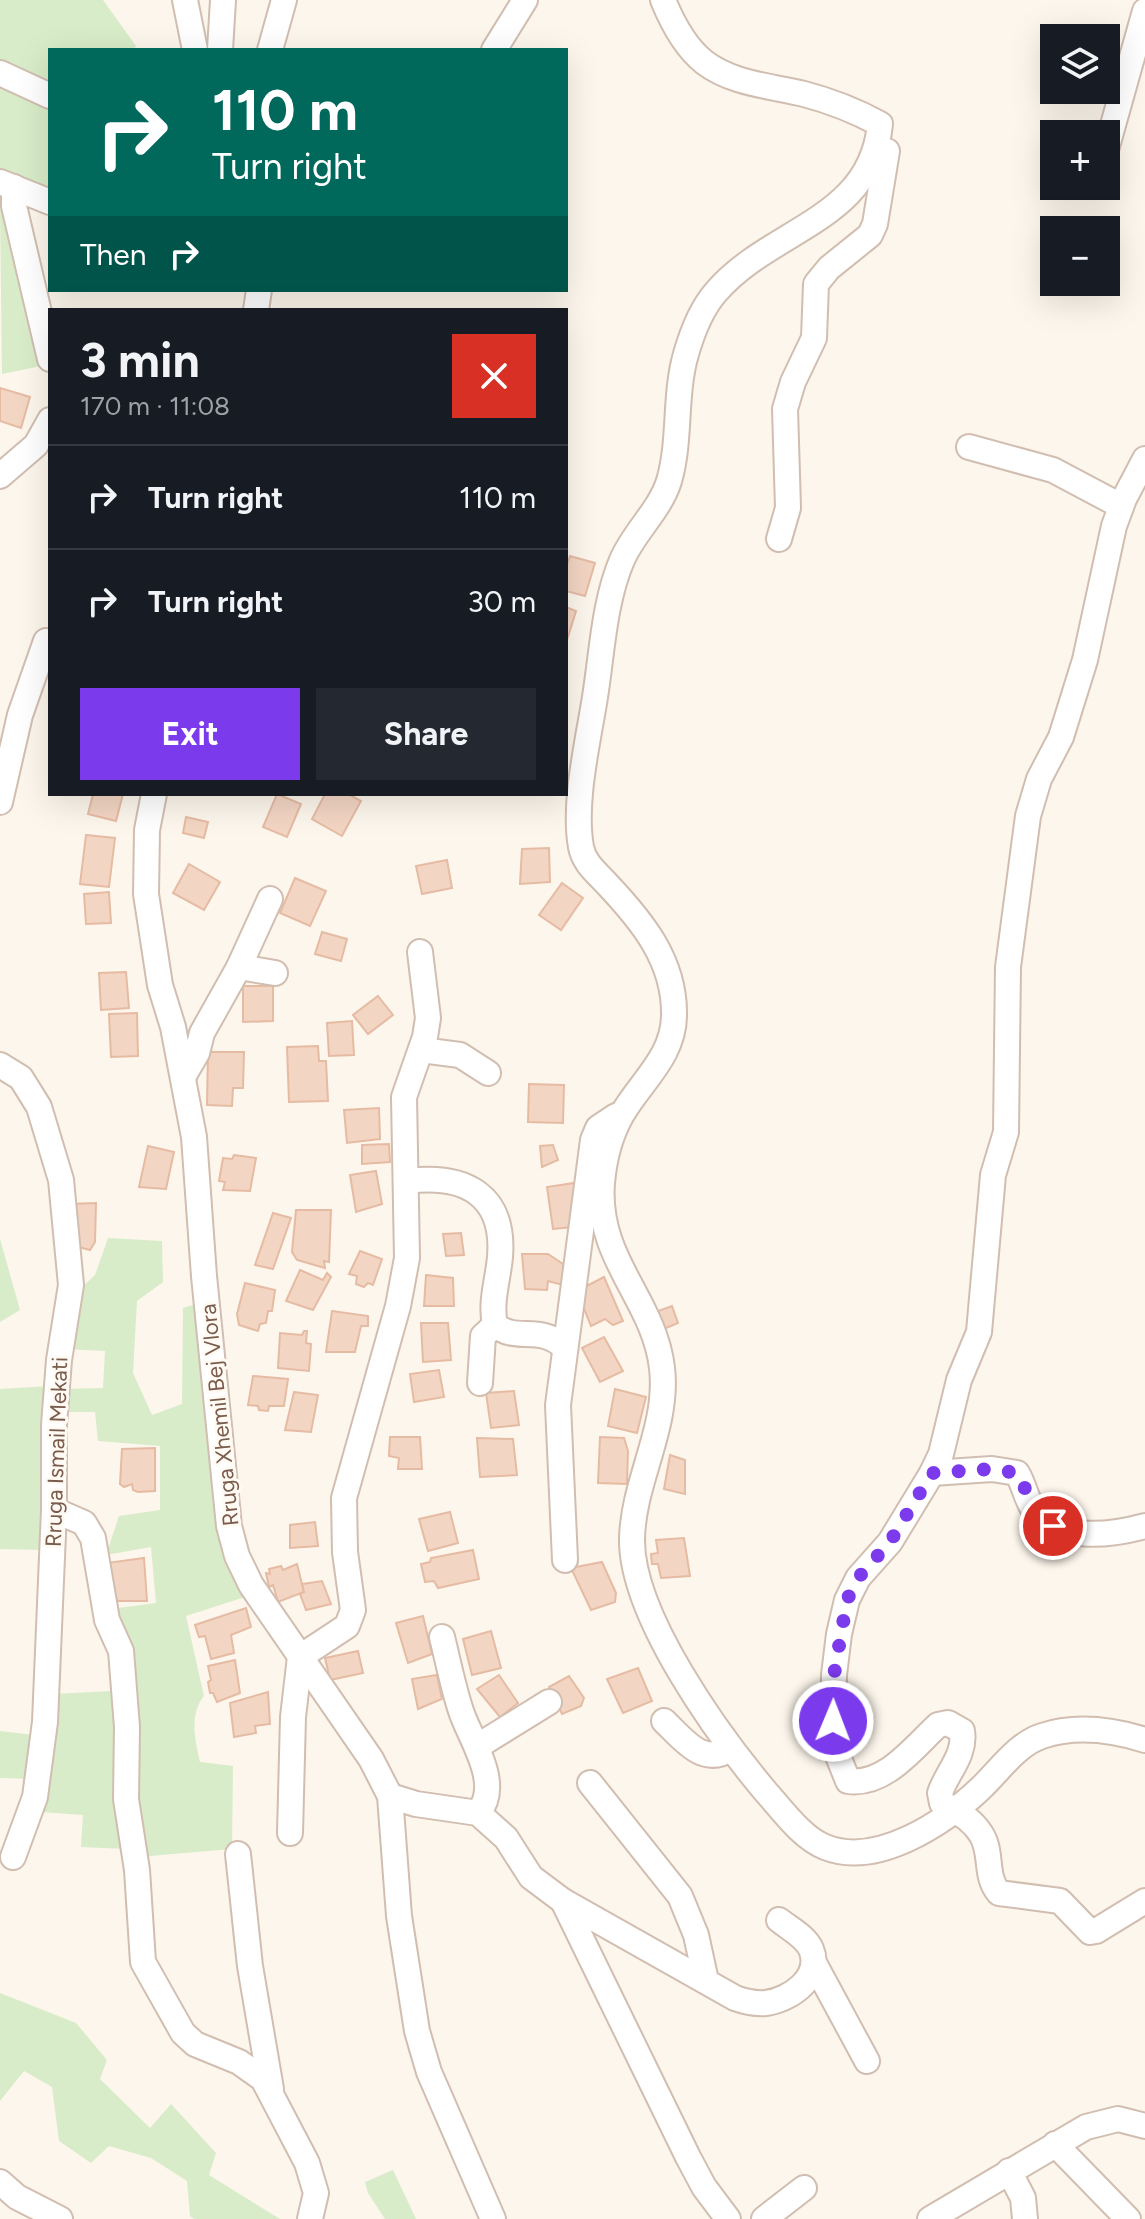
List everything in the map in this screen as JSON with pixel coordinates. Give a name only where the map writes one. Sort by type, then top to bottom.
[{"type":"street","points":[[185,0],[195,48]]},
{"type":"street","points":[[220,48],[223,0]]},
{"type":"street","points":[[271,48],[284,0]]},
{"type":"street","points":[[495,48],[525,0]]},
{"type":"street","points":[[663,0],[671,19],[704,62],[723,73],[844,106],[880,124],[886,129],[889,140],[875,224],[870,235],[829,268],[816,284],[814,338],[793,382],[785,409],[788,508],[779,539]]},
{"type":"street","points":[[1114,120],[1145,11]]},
{"type":"street","points":[[0,73],[48,95]]},
{"type":"street","points":[[880,124],[872,161],[857,187],[835,206],[763,251],[726,282],[705,307],[684,358],[671,473],[665,493],[631,540],[618,568],[606,621],[586,757],[579,839],[583,857],[651,933],[668,975],[674,1015],[672,1035],[659,1063],[622,1113],[605,1159],[602,1217],[623,1277],[656,1339],[664,1387],[633,1525],[634,1568],[671,1652],[730,1749],[797,1826],[813,1841],[829,1849],[869,1852],[923,1830],[977,1792],[1025,1744],[1041,1736],[1108,1730],[1145,1740]]},
{"type":"street","points":[[7,184],[48,201]]},
{"type":"street","points":[[7,184],[48,350]]},
{"type":"street","points":[[0,476],[36,445],[48,427]]},
{"type":"street","points":[[969,447],[1053,470],[1121,506]]},
{"type":"street","points":[[1145,459],[1121,506],[1085,660],[1061,737],[1039,779],[1028,816],[1008,967],[1006,1132],[993,1175],[979,1332],[959,1380],[941,1454],[932,1473],[890,1542],[858,1578],[847,1600],[834,1675],[833,1721],[840,1767],[848,1781],[858,1782],[868,1781],[888,1770],[938,1725],[955,1725],[962,1731],[964,1741],[940,1793],[942,1803],[963,1814],[983,1836],[992,1886],[999,1893],[1060,1901],[1090,1932],[1145,1901]]},
{"type":"street","points":[[0,802],[20,715],[46,641]]},
{"type":"street","name":"Rruga Xhemil Bej Vlora","points":[[154,796],[147,830],[147,906],[160,985],[183,1077],[197,1165],[204,1276],[229,1526],[237,1556],[251,1585],[371,1759],[390,1796],[399,1916],[417,2031],[429,2072],[493,2219]]},
{"type":"street","points":[[183,1077],[270,899]]},
{"type":"street","points":[[290,1833],[293,1717],[300,1657],[347,1626],[353,1610],[345,1552],[344,1498],[398,1306],[407,1258],[408,1181],[404,1097],[421,1050],[428,1018],[420,952]]},
{"type":"street","points":[[239,967],[275,973]]},
{"type":"street","points":[[421,1050],[460,1055],[488,1073]]},
{"type":"street","name":"Rruga Ismail Mekati","points":[[0,1065],[21,1078],[39,1107],[61,1180],[71,1285],[59,1360],[54,1425],[54,1510],[45,1722],[35,1797],[13,1857]]},
{"type":"street","points":[[565,1560],[558,1405],[564,1347],[593,1140],[598,1128],[622,1113]]},
{"type":"street","points":[[408,1181],[425,1179],[463,1184],[488,1202],[500,1235],[494,1295],[495,1325],[483,1336],[480,1383]]},
{"type":"street","points":[[495,1325],[513,1334],[547,1335],[564,1347]]},
{"type":"street","points":[[932,1473],[992,1469],[1017,1473],[1027,1499],[1037,1514],[1053,1526],[1073,1533],[1128,1531],[1145,1526]]},
{"type":"street","points":[[54,1510],[84,1523],[93,1538],[107,1620],[121,1651],[127,1727],[126,1799],[137,1870],[143,1962],[183,2033],[195,2044],[254,2070],[263,2079],[307,2163],[316,2193],[310,2219]]},
{"type":"street","points":[[442,1637],[461,1711],[478,1746],[486,1795],[484,1807],[478,1813]]},
{"type":"street","points":[[478,1746],[549,1702]]},
{"type":"street","points":[[664,1721],[703,1754],[722,1754],[730,1749]]},
{"type":"street","points":[[590,1783],[680,1896],[696,1935],[706,1981]]},
{"type":"street","points":[[390,1796],[416,1804],[478,1813],[506,1838],[531,1877],[563,1901],[735,1998],[750,2003],[784,1998],[802,1986],[814,1963]]},
{"type":"street","points":[[238,1854],[250,1966],[274,2103]]},
{"type":"street","points":[[563,1901],[693,2167],[728,2219]]},
{"type":"street","points":[[779,1920],[805,1939],[814,1963],[867,2061]]},
{"type":"street","points":[[930,2219],[1055,2144],[1104,2122],[1118,2119],[1145,2126]]},
{"type":"street","points":[[1055,2144],[1128,2219]]},
{"type":"street","points":[[1009,2171],[1023,2198],[1025,2219]]},
{"type":"street","points":[[0,2182],[17,2197],[60,2219]]},
{"type":"street","points":[[764,2219],[804,2188]]},
{"type":"green space","points":[[0,0],[103,0],[136,46],[48,48],[48,191],[0,174]]},
{"type":"green space","points":[[0,209],[11,216],[46,365],[2,374]]},
{"type":"green space","points":[[108,1238],[162,1241],[163,1282],[137,1301],[133,1373],[152,1415],[182,1404],[183,1308],[199,1303],[245,1597],[186,1616],[204,1696],[195,1719],[200,1762],[233,1766],[232,1849],[126,1858],[126,1849],[81,1847],[83,1815],[41,1812],[53,1694],[111,1691],[111,1609],[156,1603],[151,1547],[106,1555],[119,1516],[160,1510],[160,1446],[98,1441],[95,1412],[62,1412],[64,1389],[103,1388],[105,1351],[66,1349],[79,1290],[95,1275]]},
{"type":"green space","points":[[0,1239],[20,1310],[0,1322]]},
{"type":"green space","points":[[50,1386],[44,1550],[0,1549],[0,1389]]},
{"type":"green space","points":[[0,1731],[34,1735],[30,1779],[0,1778]]},
{"type":"green space","points":[[0,1993],[76,2023],[107,2060],[100,2079],[150,2128],[171,2104],[216,2153],[209,2175],[280,2219],[194,2219],[190,2216],[187,2181],[151,2158],[109,2146],[91,2163],[59,2141],[52,2087],[24,2071],[0,2101]]},
{"type":"green space","points":[[393,2170],[416,2219],[385,2219],[368,2193],[365,2182]]},
{"type":"building","points":[[0,388],[30,397],[21,428],[0,421]]},
{"type":"building","points":[[570,556],[595,563],[585,596],[568,592]]},
{"type":"building","points":[[568,608],[576,611],[568,637]]},
{"type":"building","points":[[92,796],[122,796],[116,821],[88,814]]},
{"type":"building","points":[[276,796],[301,804],[287,837],[263,827]]},
{"type":"building","points":[[324,796],[352,796],[361,801],[342,836],[312,819]]},
{"type":"building","points":[[186,817],[208,822],[204,838],[183,833]]},
{"type":"building","points":[[86,835],[115,838],[109,887],[80,884]]},
{"type":"building","points":[[549,848],[550,882],[520,884],[522,849]]},
{"type":"building","points":[[447,860],[452,888],[422,894],[416,866]]},
{"type":"building","points":[[189,864],[220,882],[204,910],[173,893]]},
{"type":"building","points":[[295,878],[326,891],[310,926],[280,913]]},
{"type":"building","points":[[562,883],[583,898],[561,930],[539,915]]},
{"type":"building","points":[[109,892],[111,923],[86,924],[84,894]]},
{"type":"building","points":[[322,932],[347,939],[341,961],[315,954]]},
{"type":"building","points":[[126,972],[129,1008],[101,1010],[99,973]]},
{"type":"building","points":[[243,986],[273,986],[273,1021],[243,1022]]},
{"type":"building","points":[[378,996],[393,1015],[368,1034],[353,1015]]},
{"type":"building","points":[[137,1013],[138,1056],[111,1057],[109,1014]]},
{"type":"building","points":[[352,1021],[354,1055],[329,1056],[327,1023]]},
{"type":"building","points":[[318,1046],[319,1061],[326,1061],[328,1101],[289,1102],[287,1047]]},
{"type":"building","points":[[208,1052],[244,1052],[243,1088],[233,1088],[232,1106],[207,1105]]},
{"type":"building","points":[[529,1084],[564,1085],[563,1123],[528,1122]]},
{"type":"building","points":[[379,1108],[380,1139],[347,1143],[344,1110]]},
{"type":"building","points":[[389,1144],[390,1162],[362,1164],[362,1145]]},
{"type":"building","points":[[553,1145],[558,1160],[542,1167],[540,1146]]},
{"type":"building","points":[[148,1146],[174,1152],[166,1189],[139,1187]]},
{"type":"building","points":[[234,1155],[256,1158],[250,1191],[223,1190],[225,1182],[219,1181],[223,1158],[232,1159]]},
{"type":"building","points":[[376,1171],[382,1204],[356,1212],[350,1175]]},
{"type":"building","points":[[574,1183],[578,1209],[573,1227],[553,1229],[547,1187]]},
{"type":"building","points":[[96,1203],[95,1242],[90,1250],[78,1247],[68,1204]]},
{"type":"building","points":[[296,1210],[331,1210],[329,1262],[324,1261],[325,1268],[297,1260],[292,1252]]},
{"type":"building","points":[[273,1213],[291,1218],[273,1269],[255,1265]]},
{"type":"building","points":[[461,1233],[464,1255],[446,1256],[443,1234]]},
{"type":"building","points":[[360,1251],[382,1259],[373,1285],[368,1283],[364,1287],[356,1284],[357,1276],[349,1274]]},
{"type":"building","points":[[522,1254],[548,1254],[563,1264],[563,1285],[548,1281],[547,1290],[525,1289]]},
{"type":"building","points":[[300,1270],[323,1280],[327,1273],[331,1277],[313,1310],[286,1301]]},
{"type":"building","points":[[426,1275],[453,1278],[454,1306],[424,1306]]},
{"type":"building","points":[[604,1277],[623,1321],[613,1325],[605,1319],[591,1326],[577,1291]]},
{"type":"building","points":[[245,1283],[275,1290],[272,1311],[268,1311],[266,1323],[260,1324],[258,1331],[239,1325],[237,1314]]},
{"type":"building","points":[[672,1306],[678,1323],[664,1329],[658,1311]]},
{"type":"building","points":[[332,1311],[368,1316],[368,1326],[361,1326],[355,1352],[326,1352]]},
{"type":"building","points":[[421,1323],[448,1323],[451,1360],[423,1362]]},
{"type":"building","points":[[307,1331],[306,1343],[311,1344],[309,1371],[278,1368],[280,1333],[302,1335]]},
{"type":"building","points":[[604,1337],[623,1371],[600,1382],[582,1348]]},
{"type":"building","points":[[439,1370],[444,1397],[414,1402],[410,1374]]},
{"type":"building","points":[[253,1376],[288,1379],[284,1406],[269,1406],[268,1411],[248,1405]]},
{"type":"building","points":[[615,1389],[646,1397],[637,1433],[608,1426]]},
{"type":"building","points":[[514,1391],[519,1425],[491,1428],[486,1393]]},
{"type":"building","points":[[294,1392],[318,1395],[311,1432],[285,1430]]},
{"type":"building","points":[[390,1437],[420,1437],[422,1469],[398,1469],[399,1458],[389,1456]]},
{"type":"building","points":[[600,1437],[624,1438],[628,1451],[627,1484],[598,1483]]},
{"type":"building","points":[[477,1438],[513,1439],[517,1475],[480,1477]]},
{"type":"building","points":[[155,1448],[155,1491],[138,1492],[133,1490],[132,1484],[124,1487],[120,1484],[122,1449]]},
{"type":"building","points":[[670,1455],[685,1460],[685,1494],[664,1489]]},
{"type":"building","points":[[450,1512],[458,1543],[428,1551],[419,1519]]},
{"type":"building","points":[[315,1522],[318,1546],[290,1548],[290,1525]]},
{"type":"building","points":[[684,1538],[690,1576],[661,1578],[658,1564],[652,1564],[651,1554],[658,1553],[656,1540]]},
{"type":"building","points":[[473,1550],[479,1579],[438,1588],[434,1581],[425,1582],[421,1564],[430,1562],[431,1558]]},
{"type":"building","points":[[144,1558],[147,1601],[110,1601],[107,1563]]},
{"type":"building","points":[[602,1562],[616,1593],[615,1602],[591,1610],[571,1568]]},
{"type":"building","points":[[297,1564],[304,1592],[278,1602],[273,1585],[269,1587],[266,1573],[270,1574],[269,1569],[281,1566],[283,1570]]},
{"type":"building","points":[[322,1581],[331,1604],[306,1610],[300,1594],[304,1592],[302,1584]]},
{"type":"building","points":[[246,1608],[251,1627],[231,1635],[234,1653],[211,1659],[205,1636],[199,1637],[195,1625]]},
{"type":"building","points":[[423,1616],[432,1654],[408,1663],[396,1623]]},
{"type":"building","points":[[491,1631],[501,1668],[472,1675],[463,1639]]},
{"type":"building","points":[[358,1651],[363,1673],[330,1680],[325,1658]]},
{"type":"building","points":[[235,1660],[240,1693],[217,1702],[210,1693],[208,1666]]},
{"type":"building","points":[[638,1668],[652,1701],[623,1713],[607,1679]]},
{"type":"building","points":[[437,1675],[442,1699],[418,1709],[412,1679]]},
{"type":"building","points":[[499,1675],[518,1703],[500,1717],[477,1689]]},
{"type":"building","points":[[569,1676],[584,1698],[581,1706],[562,1714],[549,1687]]},
{"type":"building","points":[[268,1692],[270,1724],[255,1726],[256,1733],[234,1737],[230,1703]]},
{"type":"route","points":[[833,1721],[834,1675],[847,1600],[858,1578],[890,1542],[932,1473],[992,1469],[1017,1473],[1027,1499],[1037,1514],[1053,1526]]}]
